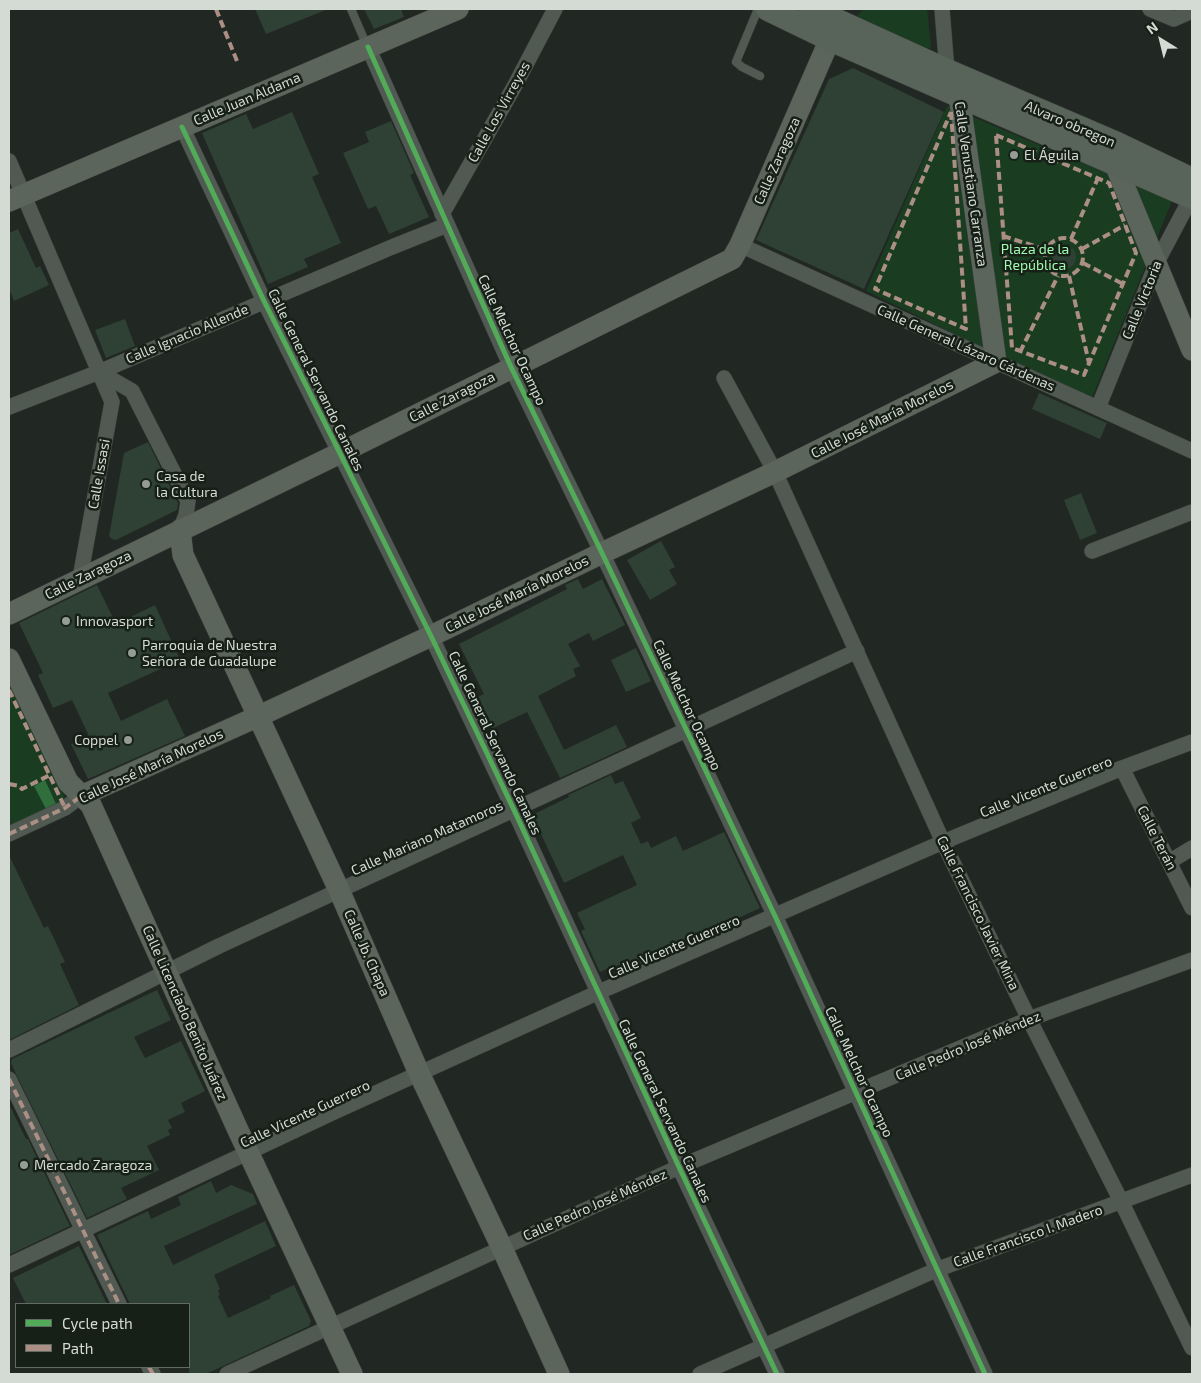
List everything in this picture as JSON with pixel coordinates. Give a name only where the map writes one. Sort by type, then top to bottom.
[{"type":"main road","name":"Calle Juan Aldama","points":[[16,197],[458,9]]},
{"type":"main road","points":[[768,9],[840,22]]},
{"type":"main road","points":[[811,9],[840,22]]},
{"type":"main road","name":"Alvaro obregon","points":[[840,22],[947,71],[1117,144],[1192,180]]},
{"type":"main road","name":"Alvaro obregon","points":[[840,22],[959,95],[1192,197]]},
{"type":"main road","name":"Calle Zaragoza","points":[[9,614],[732,259],[840,22]]},
{"type":"main road","name":"Calle Venustiano Carranza","points":[[947,71],[959,95],[996,362]]},
{"type":"main road","points":[[1115,164],[1192,350]]},
{"type":"main road","name":"Calle José María Morelos","points":[[80,796],[431,636],[775,472],[996,362]]},
{"type":"main road","name":"Calle Jb. Chapa","points":[[180,530],[184,555],[339,890],[419,1073],[559,1374]]},
{"type":"main road","name":"Calle Licenciado Benito Juárez","points":[[9,659],[68,782],[91,805],[248,1152],[352,1374]]},
{"type":"street","name":"Calle Los Virreyes","points":[[444,220],[555,9]]},
{"type":"street","name":"Calle Venustiano Carranza","points":[[942,9],[947,71]]},
{"type":"street","points":[[1150,9],[1174,19],[1192,10]]},
{"type":"street","name":"Calle Melchor Ocampo","points":[[368,47],[511,367],[775,916],[985,1374]]},
{"type":"street","name":"Calle General Servando Canales","points":[[182,127],[264,301],[431,636],[514,810],[678,1168],[777,1374]]},
{"type":"street","name":"Calle Issasi","points":[[9,161],[16,197],[112,402],[80,578]]},
{"type":"street","name":"Calle Victoria","points":[[1098,408],[1157,262],[1192,197]]},
{"type":"street","name":"Calle Ignacio Allende","points":[[9,407],[99,372],[264,301],[444,220]]},
{"type":"street","name":"Calle General Lázaro Cárdenas","points":[[740,245],[1192,451]]},
{"type":"street","points":[[99,372],[132,391],[188,501],[186,515],[180,530]]},
{"type":"street","name":"Calle Francisco Javier Mina","points":[[724,378],[775,472],[943,842],[1192,1348]]},
{"type":"street","points":[[1092,551],[1192,512]]},
{"type":"street","name":"Calle Mariano Matamoros","points":[[9,1050],[166,972],[339,890],[857,651]]},
{"type":"street","name":"Calle Vicente Guerrero","points":[[9,1265],[248,1152],[598,992],[943,842],[1122,768],[1192,742]]},
{"type":"street","name":"Calle Terán","points":[[1122,768],[1192,908]]},
{"type":"street","name":"Calle José María Morelos","points":[[9,834],[65,808],[80,796]]},
{"type":"street","points":[[1169,862],[1192,848]]},
{"type":"street","name":"Calle Pedro José Méndez","points":[[227,1374],[678,1168],[1029,1019],[1192,960]]},
{"type":"street","points":[[9,1079],[118,1303]]},
{"type":"street","name":"Calle Francisco I. Madero","points":[[700,1374],[936,1270],[1192,1175]]},
{"type":"lane","points":[[351,9],[368,47]]},
{"type":"lane","points":[[758,9],[736,62],[760,76]]},
{"type":"green space","points":[[863,9],[927,9],[931,48],[924,49],[857,16]]},
{"type":"green space","name":"Plaza de la República","points":[[947,106],[1172,201],[1091,400],[866,291]]},
{"type":"green space","points":[[9,679],[67,802],[9,829]]},
{"type":"shaded area","points":[[45,780],[56,804],[46,809],[34,786]]},
{"type":"building","points":[[255,9],[328,9],[266,34]]},
{"type":"building","points":[[364,9],[401,9],[404,17],[374,29]]},
{"type":"building","points":[[853,68],[944,112],[864,289],[756,240],[829,79]]},
{"type":"building","points":[[292,112],[319,174],[312,177],[341,243],[304,259],[308,267],[268,284],[202,133],[246,114],[253,129]]},
{"type":"building","points":[[391,121],[414,173],[410,175],[429,217],[389,234],[376,206],[368,209],[343,153],[369,142],[365,132]]},
{"type":"building","points":[[18,229],[36,268],[40,266],[49,285],[14,301],[9,288],[9,233]]},
{"type":"building","points":[[1064,245],[1072,249],[1076,257],[1072,265],[1064,269],[1056,265],[1052,257],[1056,249]]},
{"type":"building","points":[[125,319],[135,346],[106,358],[95,330]]},
{"type":"building","points":[[1039,393],[1107,423],[1100,439],[1032,409]]},
{"type":"building","name":"Casa de la Cultura","points":[[148,442],[178,503],[177,510],[116,540],[112,539],[109,536],[124,453]]},
{"type":"building","points":[[1081,493],[1097,533],[1080,540],[1064,500]]},
{"type":"building","points":[[661,541],[675,567],[669,570],[677,584],[650,600],[627,560]]},
{"type":"building","points":[[578,579],[583,589],[602,579],[625,625],[593,641],[589,633],[568,644],[580,666],[573,669],[576,676],[538,696],[564,750],[616,725],[627,747],[560,778],[527,712],[491,729],[478,697],[484,694],[459,644],[567,589],[565,585]]},
{"type":"building","points":[[97,585],[116,624],[155,605],[180,660],[108,693],[121,721],[167,699],[185,736],[88,779],[71,744],[89,736],[72,700],[53,708],[38,675],[43,673],[19,623]]},
{"type":"building","points":[[636,648],[651,681],[626,692],[611,660]]},
{"type":"building","points":[[611,775],[615,784],[623,781],[641,818],[631,823],[641,844],[648,841],[651,848],[676,836],[683,851],[724,832],[760,908],[618,974],[614,966],[600,972],[581,931],[585,929],[577,913],[637,885],[623,855],[564,883],[532,815],[569,797],[568,795]]},
{"type":"building","points":[[9,855],[44,928],[48,926],[65,962],[60,964],[79,1005],[9,1040]]},
{"type":"building","points":[[157,990],[171,1020],[134,1037],[145,1058],[181,1041],[205,1091],[181,1103],[185,1112],[168,1120],[172,1128],[168,1130],[170,1135],[147,1146],[159,1170],[121,1188],[127,1199],[87,1218],[15,1072],[11,1063],[12,1059]]},
{"type":"building","name":"Mercado Zaragoza","points":[[9,1104],[70,1226],[9,1255]]},
{"type":"building","points":[[211,1181],[216,1193],[231,1185],[253,1194],[257,1204],[164,1246],[173,1265],[265,1221],[276,1246],[214,1275],[220,1289],[218,1290],[220,1295],[218,1296],[228,1318],[294,1285],[311,1321],[309,1326],[206,1374],[189,1374],[190,1303],[130,1303],[97,1235],[148,1211],[151,1219],[181,1205],[178,1197]]},
{"type":"building","points":[[79,1246],[107,1303],[26,1303],[13,1278]]},
{"type":"marked path","points":[[216,9],[237,61]]},
{"type":"marked path","points":[[951,112],[966,329],[875,289],[951,112]]},
{"type":"marked path","points":[[996,135],[1109,183],[1136,253],[1084,375],[1012,348],[996,135]]},
{"type":"marked path","points":[[1071,239],[1098,178]]},
{"type":"marked path","points":[[1082,249],[1125,225]]},
{"type":"marked path","points":[[1003,236],[1047,250]]},
{"type":"marked path","points":[[1064,238],[1078,243],[1083,257],[1078,271],[1064,276],[1050,271],[1045,257],[1050,243],[1064,238]]},
{"type":"marked path","points":[[1083,263],[1123,284]]},
{"type":"marked path","points":[[1020,352],[1058,276]]},
{"type":"marked path","points":[[1069,276],[1089,363]]},
{"type":"marked path","points":[[9,690],[65,808]]},
{"type":"marked path","points":[[9,784],[19,786],[22,789],[50,775]]},
{"type":"marked path","points":[[9,834],[65,808],[81,796]]},
{"type":"marked path","points":[[9,1079],[119,1303]]},
{"type":"marked path","points":[[150,1368],[153,1374]]},
{"type":"cycle path","points":[[368,47],[511,367],[775,916],[985,1374]]},
{"type":"cycle path","points":[[182,127],[264,301],[431,636],[777,1374]]},
{"type":"place","name":"El Águila","points":[[1014,155]]},
{"type":"place","name":"Casa de la Cultura","points":[[146,484]]},
{"type":"place","name":"Innovasport","points":[[66,621]]},
{"type":"place","name":"Parroquia de Nuestra Señora de Guadalupe","points":[[132,653]]},
{"type":"place","name":"Coppel","points":[[128,740]]},
{"type":"place","name":"Mercado Zaragoza","points":[[24,1165]]}]
